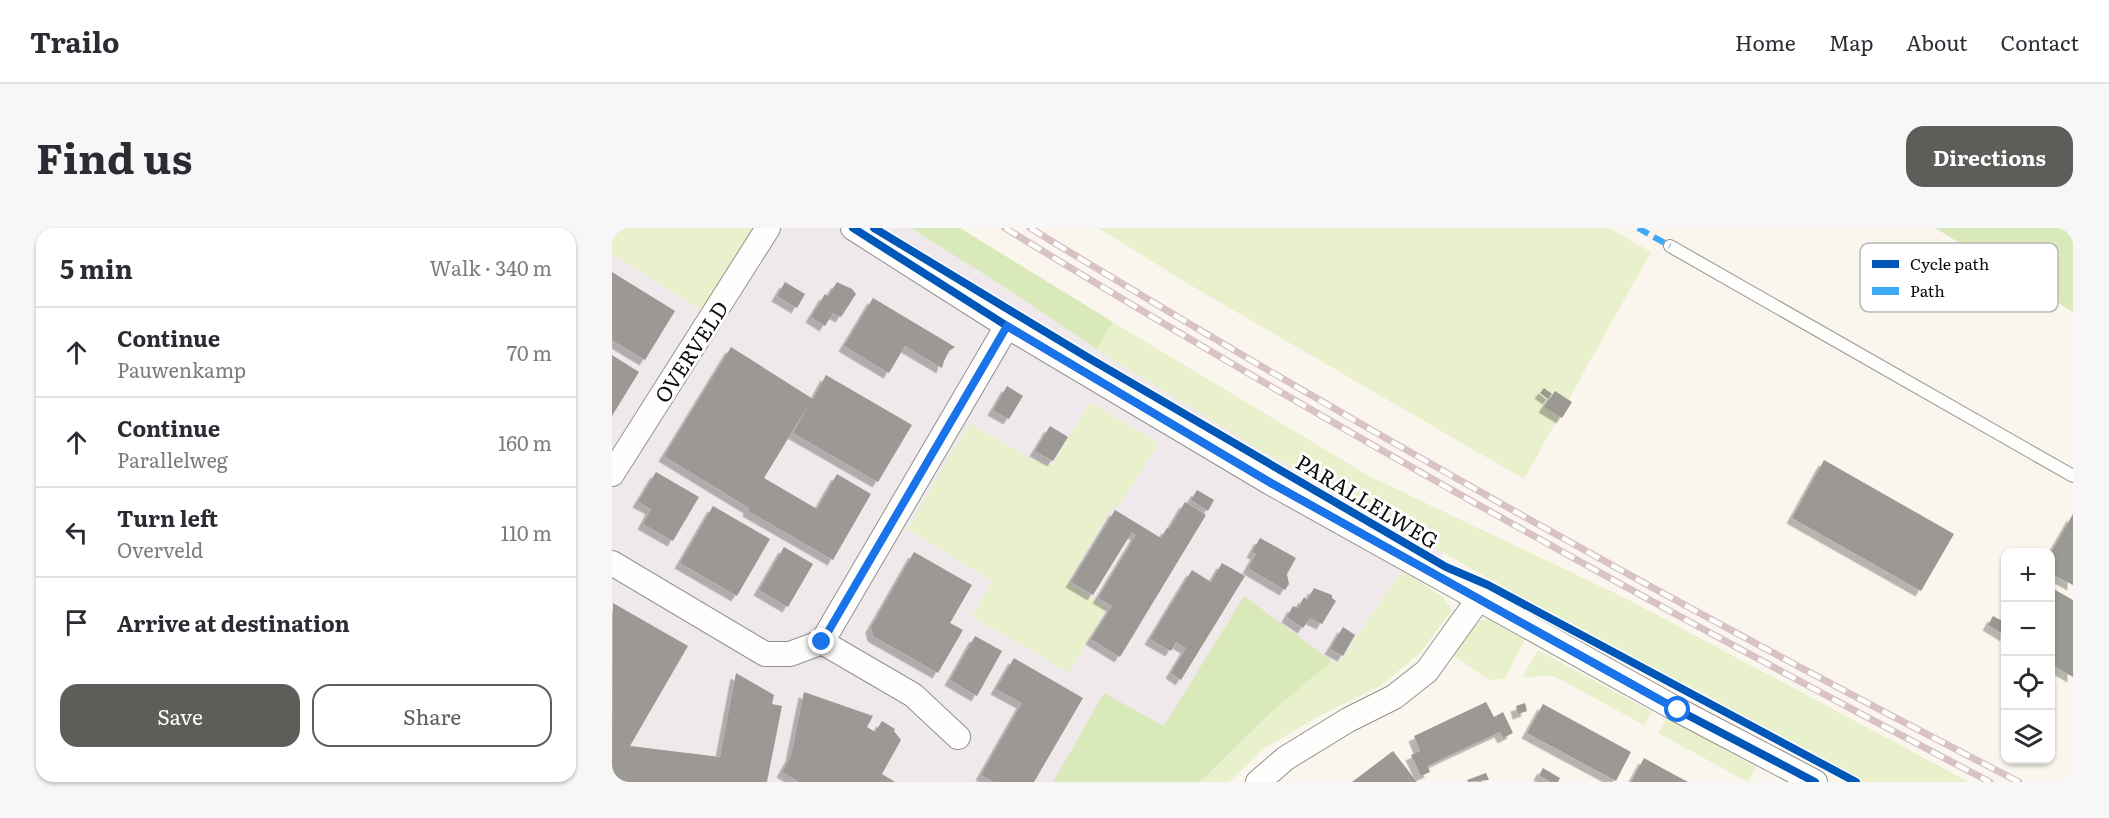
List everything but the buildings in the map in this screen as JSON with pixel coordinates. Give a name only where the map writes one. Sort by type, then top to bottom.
[{"type":"street","name":"OVERVELD","points":[[612,474],[768,228]]},
{"type":"street","name":"PARALLELWEG","points":[[853,228],[1007,326],[1271,483],[1678,710],[1815,782]]},
{"type":"street","points":[[612,563],[765,654],[790,654],[822,642],[1007,326]]},
{"type":"street","points":[[1258,782],[1286,758],[1348,720],[1394,697],[1427,670],[1478,600]]},
{"type":"street","points":[[822,642],[913,695],[958,736]]},
{"type":"lane","points":[[1670,246],[2073,476]]},
{"type":"shaded area","points":[[612,228],[928,228],[1453,543],[1338,679],[1199,782],[612,782]]},
{"type":"green space","points":[[612,228],[757,228],[706,313],[612,254]]},
{"type":"green space","points":[[911,228],[960,228],[1113,322],[1096,349],[1017,295]]},
{"type":"green space","points":[[1098,228],[1609,228],[1651,252],[1524,479],[1197,289]]},
{"type":"green space","points":[[1935,228],[2073,228],[2073,312],[2058,303],[2058,243],[1960,243]]},
{"type":"green space","points":[[1113,322],[1369,476],[1625,598],[1969,782],[1864,782],[1675,683],[1259,449],[1096,349]]},
{"type":"green space","points":[[1090,402],[1159,443],[1118,508],[1113,506],[1068,582],[1107,608],[1069,673],[972,616],[992,581],[907,529],[970,423],[1024,455],[1052,465]]},
{"type":"green space","points":[[1402,571],[1443,597],[1452,610],[1421,652],[1382,685],[1316,718],[1263,749],[1229,782],[1200,782],[1273,710],[1332,661],[1339,663]]},
{"type":"green space","points":[[1244,596],[1332,661],[1273,710],[1200,782],[1053,782],[1104,693],[1164,726]]},
{"type":"green space","points":[[1493,618],[1526,637],[1505,679],[1489,680],[1454,656],[1473,628],[1483,619]]},
{"type":"green space","points":[[1538,650],[1652,712],[1644,725],[1554,676],[1522,677]]},
{"type":"green space","points":[[1668,718],[1756,767],[1748,782],[1658,733]]},
{"type":"railway","points":[[1005,228],[1370,444],[1616,582],[1990,782]]},
{"type":"railway","points":[[1030,228],[1274,373],[1520,514],[1768,650],[2019,782]]},
{"type":"marked path","points":[[1638,228],[1670,246]]},
{"type":"cycle path","points":[[853,228],[1007,326],[1271,483],[1678,710],[1815,782]]},
{"type":"cycle path","points":[[874,228],[1087,357],[1446,567],[1488,585],[1856,782]]},
{"type":"route","points":[[822,642],[1007,326],[1271,483],[1678,710]]}]
